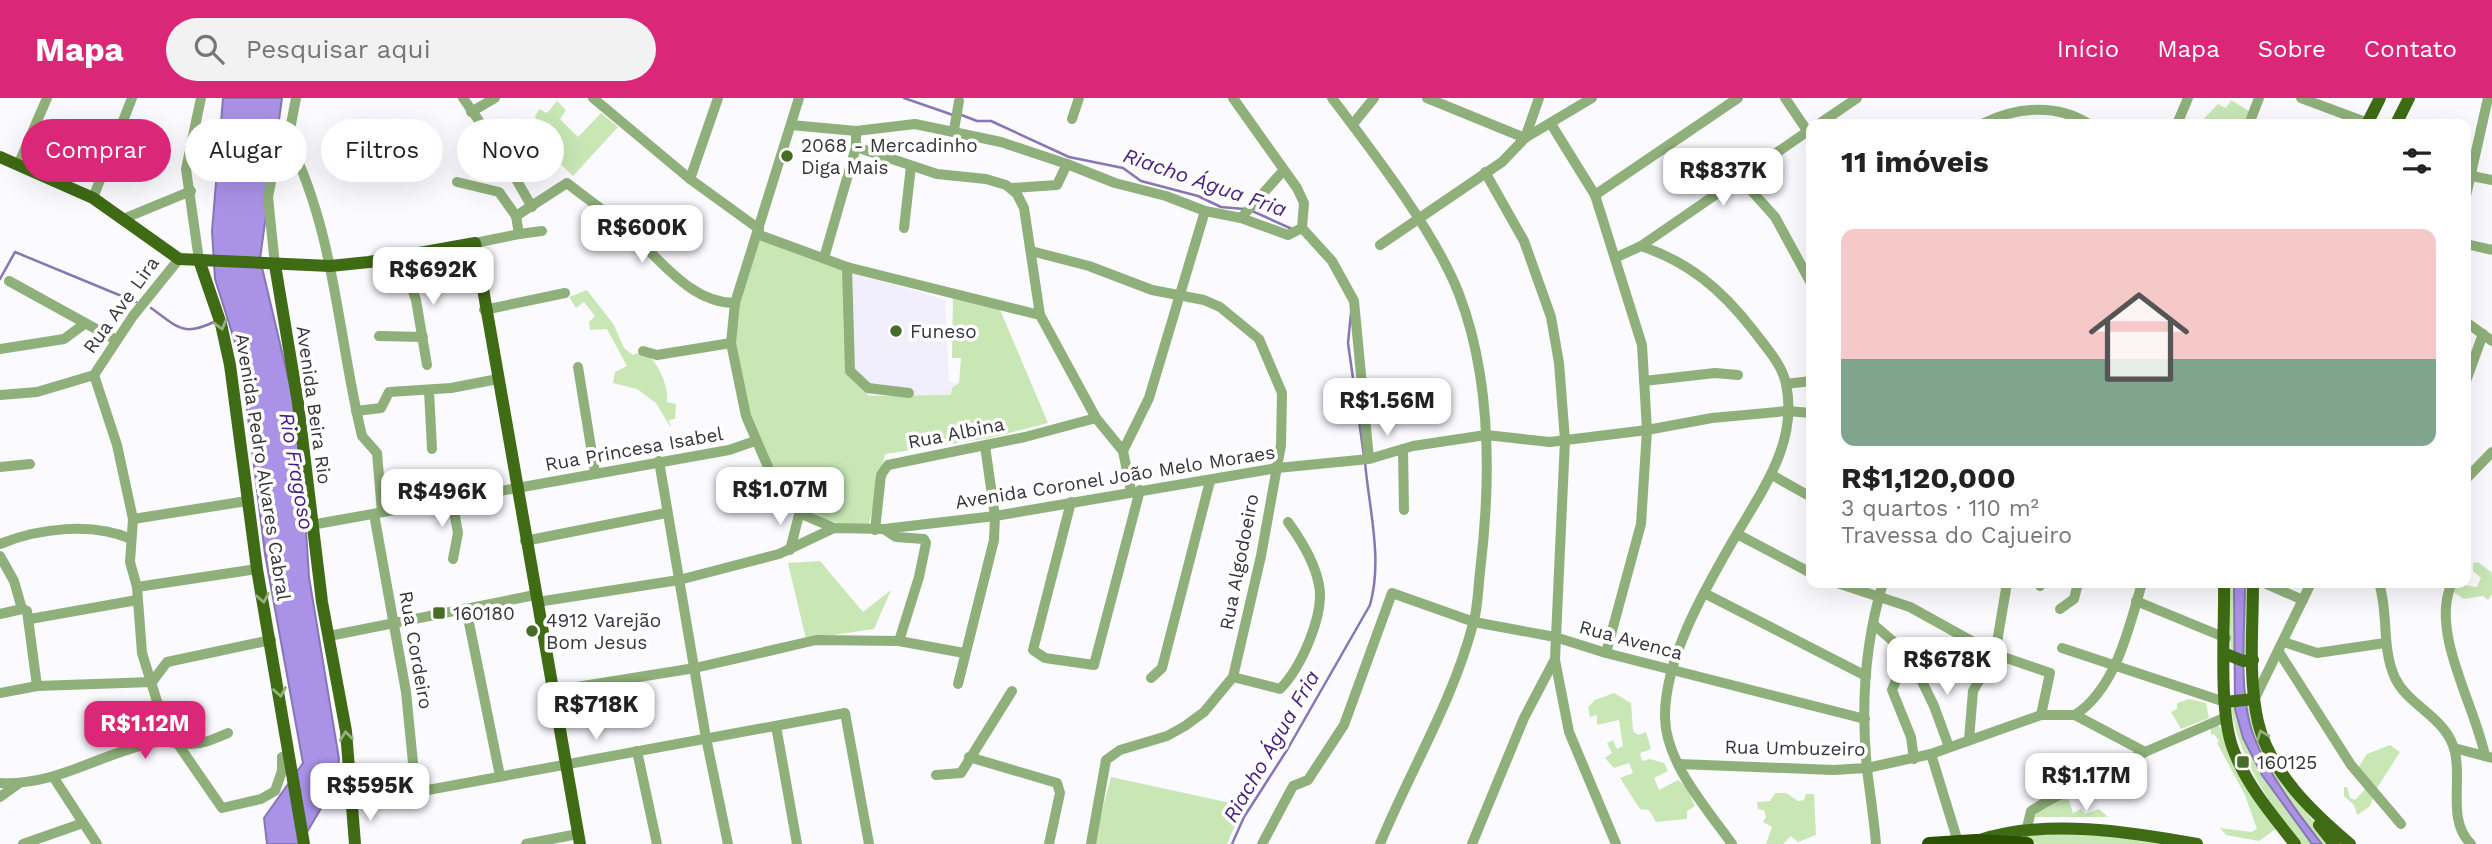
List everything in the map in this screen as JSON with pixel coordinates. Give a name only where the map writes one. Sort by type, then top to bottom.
[{"type":"highway","points":[[1929,844],[2027,838]]},
{"type":"main road","points":[[2370,119],[2380,98]]},
{"type":"main road","points":[[2398,119],[2409,98]]},
{"type":"main road","points":[[0,157],[93,198],[179,259]]},
{"type":"main road","points":[[475,243],[484,310],[579,839]]},
{"type":"main road","name":"Rua Ave Lira","points":[[179,259],[330,266],[401,257],[475,243]]},
{"type":"main road","name":"Avenida Pedro Alvares Cabral","points":[[202,260],[225,345],[257,569],[304,844]]},
{"type":"main road","name":"Avenida Beira Rio","points":[[270,265],[298,403],[311,525],[346,731],[355,844]]},
{"type":"main road","points":[[2224,588],[2226,638],[2239,658],[2239,700],[2226,717],[2238,761],[2290,841]]},
{"type":"main road","points":[[2252,588],[2239,658],[2239,700],[2276,764],[2334,844]]},
{"type":"main road","points":[[2311,811],[2350,844]]},
{"type":"main road","points":[[2027,838],[2139,832],[2197,844]]},
{"type":"street","points":[[18,165],[47,98]]},
{"type":"street","points":[[93,198],[132,98]]},
{"type":"street","points":[[201,98],[186,169],[202,260]]},
{"type":"street","name":"Avenida Beira Rio","points":[[292,119],[296,98]]},
{"type":"street","points":[[463,98],[500,151],[532,207]]},
{"type":"street","points":[[471,111],[495,98]]},
{"type":"street","points":[[593,98],[758,231],[847,267],[1040,315]]},
{"type":"street","points":[[691,179],[718,98]]},
{"type":"street","points":[[799,98],[735,303],[731,343],[738,388],[755,441],[775,483],[800,511],[834,528]]},
{"type":"street","points":[[1072,119],[1079,98]]},
{"type":"street","points":[[1233,98],[1297,188],[1304,203],[1296,232]]},
{"type":"street","points":[[1332,98],[1418,219],[1460,295],[1476,352],[1486,435],[1483,546],[1474,622],[1450,690],[1380,844]]},
{"type":"street","points":[[1353,124],[1374,98]]},
{"type":"street","points":[[1427,98],[1525,138]]},
{"type":"street","points":[[1380,245],[1511,155],[1525,138],[1539,98]]},
{"type":"street","points":[[1525,138],[1592,98]]},
{"type":"street","points":[[1595,195],[1738,98]]},
{"type":"street","points":[[1785,98],[1806,126]]},
{"type":"street","points":[[1826,119],[1857,98]]},
{"type":"street","points":[[2179,119],[2188,98]]},
{"type":"street","points":[[2251,119],[2259,98]]},
{"type":"street","points":[[2301,98],[2354,119]]},
{"type":"street","points":[[2471,179],[2488,98]]},
{"type":"street","points":[[954,130],[958,101]]},
{"type":"street","points":[[1993,119],[2045,109],[2066,113],[2079,119]]},
{"type":"street","points":[[791,125],[856,131],[915,124],[954,130],[1030,150],[1115,183],[1166,196],[1205,211],[1244,213],[1296,232],[1332,261],[1354,301],[1365,459]]},
{"type":"street","points":[[1551,124],[1595,195],[1639,329],[1647,430],[1646,482],[1638,544],[1606,653]]},
{"type":"street","points":[[824,258],[856,147],[856,131]]},
{"type":"street","points":[[1617,257],[1641,246],[1806,134]]},
{"type":"street","points":[[856,147],[937,174],[986,179],[1012,188],[1057,185],[1067,163]]},
{"type":"street","points":[[904,228],[911,166]]},
{"type":"street","points":[[1244,213],[1283,171]]},
{"type":"street","points":[[1485,172],[1524,241],[1551,317],[1559,363],[1565,440],[1555,659],[1569,732],[1616,844]]},
{"type":"street","points":[[2472,176],[2492,180]]},
{"type":"street","points":[[1740,178],[1775,216],[1806,274]]},
{"type":"street","name":"Rua Cordeiro","points":[[307,180],[330,266],[356,411],[364,441],[377,453],[378,513],[410,723],[416,793]]},
{"type":"street","name":"Avenida Beira Rio","points":[[270,265],[268,197],[271,182]]},
{"type":"street","points":[[457,182],[499,192],[516,216],[519,233]]},
{"type":"street","points":[[516,216],[567,183],[624,227],[674,275],[701,295],[720,303],[735,303]]},
{"type":"street","points":[[1012,188],[1024,208],[1040,315],[1096,418],[1109,430],[1123,452],[1135,491],[1094,665],[1045,658],[1033,650],[1071,502]]},
{"type":"street","points":[[123,219],[191,191]]},
{"type":"street","points":[[1123,452],[1149,398],[1205,211]]},
{"type":"street","points":[[475,243],[542,231]]},
{"type":"street","points":[[2471,245],[2492,250]]},
{"type":"street","points":[[1641,246],[1676,259],[1718,289],[1764,344],[1786,384],[1786,436],[1772,475],[1704,593],[1673,669],[1665,720],[1679,764],[1732,844]]},
{"type":"street","name":"Rua Algodoeiro","points":[[1031,251],[1089,266],[1178,296],[1205,300],[1220,307],[1259,339],[1266,349],[1280,383],[1284,407],[1277,468],[1233,677],[1204,712],[1185,726],[1167,736],[1120,750],[1106,760],[1091,844]]},
{"type":"street","points":[[401,257],[416,300],[427,365]]},
{"type":"street","name":"Rua Ave Lira","points":[[0,395],[47,389],[94,375],[116,340],[179,259]]},
{"type":"street","points":[[847,267],[850,371],[868,388],[909,393]]},
{"type":"street","points":[[9,281],[83,325],[116,340]]},
{"type":"street","points":[[484,310],[565,293]]},
{"type":"street","points":[[0,349],[64,339],[83,325]]},
{"type":"street","points":[[2471,326],[2492,341]]},
{"type":"street","points":[[2471,367],[2483,334]]},
{"type":"street","points":[[379,336],[423,337]]},
{"type":"street","points":[[643,351],[657,355],[731,343]]},
{"type":"street","points":[[578,367],[595,472]]},
{"type":"street","points":[[1644,381],[1715,373],[1738,375]]},
{"type":"street","points":[[94,375],[117,445],[133,519],[131,568],[137,587],[141,649],[161,715],[174,742],[222,808],[267,796],[275,791],[282,757]]},
{"type":"street","points":[[356,411],[381,408],[389,392],[429,391],[498,379]]},
{"type":"street","points":[[1786,384],[1806,382]]},
{"type":"street","points":[[429,391],[432,449]]},
{"type":"street","name":"Avenida Coronel João Melo Moraes","points":[[329,636],[466,607],[679,580],[790,550],[834,528],[880,530],[995,516],[1277,468],[1365,459],[1403,449],[1486,435],[1540,442],[1647,430],[1712,418],[1787,411],[1806,413]]},
{"type":"street","name":"Rua Albina","points":[[880,530],[881,475],[886,466],[985,446],[1096,418]]},
{"type":"street","name":"Rua Princesa Isabel","points":[[311,525],[729,450],[755,441]]},
{"type":"street","points":[[958,684],[994,540],[995,516],[985,446]]},
{"type":"street","points":[[1403,449],[1404,510]]},
{"type":"street","points":[[2471,474],[2492,452]]},
{"type":"street","points":[[659,461],[706,738],[728,844]]},
{"type":"street","points":[[0,467],[30,464]]},
{"type":"street","points":[[1772,475],[1806,494]]},
{"type":"street","points":[[1151,678],[1161,668],[1210,481]]},
{"type":"street","points":[[452,500],[458,533],[453,559]]},
{"type":"street","points":[[133,519],[247,501]]},
{"type":"street","points":[[790,550],[800,511]]},
{"type":"street","points":[[525,541],[666,513]]},
{"type":"street","points":[[1233,677],[1280,689],[1297,667],[1311,636],[1319,604],[1319,584],[1307,554],[1288,523]]},
{"type":"street","points":[[0,544],[20,537],[82,528],[110,530],[131,539]]},
{"type":"street","points":[[880,530],[896,537],[924,540],[926,543],[919,577],[899,641]]},
{"type":"street","points":[[1737,534],[1806,570]]},
{"type":"street","points":[[0,556],[14,581],[22,609]]},
{"type":"street","points":[[137,587],[257,569]]},
{"type":"street","points":[[1853,588],[1910,607],[1995,654],[2050,673],[2040,715]]},
{"type":"street","points":[[1876,844],[1867,768],[1865,719],[1866,676],[1873,624],[1881,588]]},
{"type":"street","points":[[1969,740],[1973,691],[1995,654],[2006,588]]},
{"type":"street","points":[[2060,609],[2074,599],[2077,588]]},
{"type":"street","points":[[2075,715],[2092,701],[2114,667],[2140,588]]},
{"type":"street","points":[[2276,588],[2304,600]]},
{"type":"street","points":[[2062,648],[2114,667],[2239,700],[2282,647],[2309,588]]},
{"type":"street","points":[[2383,588],[2385,643],[2397,681],[2412,700],[2439,722],[2454,748],[2459,830],[2471,844]]},
{"type":"street","points":[[2450,588],[2448,625],[2452,654],[2479,724],[2488,757]]},
{"type":"street","points":[[1704,593],[1866,676]]},
{"type":"street","name":"Rua Avenca","points":[[1262,844],[1293,786],[1308,780],[1344,725],[1391,595],[1404,595],[1474,622],[1555,637],[1606,653],[1865,719]]},
{"type":"street","points":[[30,619],[137,600]]},
{"type":"street","points":[[2136,601],[2226,638]]},
{"type":"street","points":[[466,607],[500,776]]},
{"type":"street","points":[[0,614],[22,609],[27,611],[37,686]]},
{"type":"street","points":[[1873,624],[1907,652],[1934,706],[1950,747]]},
{"type":"street","points":[[152,682],[167,662],[271,640]]},
{"type":"street","points":[[552,691],[695,668],[816,640],[899,641],[964,653]]},
{"type":"street","points":[[2282,647],[2317,653],[2385,643]]},
{"type":"street","points":[[2282,647],[2351,765],[2401,824]]},
{"type":"street","points":[[1472,844],[1524,718],[1555,659]]},
{"type":"street","points":[[1911,663],[1897,678],[1892,690],[1911,737],[1914,759]]},
{"type":"street","points":[[0,693],[37,686],[152,682]]},
{"type":"street","points":[[936,775],[959,775],[1012,691]]},
{"type":"street","points":[[352,803],[845,713],[869,844]]},
{"type":"street","name":"Rua Umbuzeiro","points":[[1679,764],[1833,770],[1867,768],[1931,754],[2040,715],[2065,718],[2075,715],[2144,752]]},
{"type":"street","points":[[2027,838],[2031,811],[2144,752],[2226,717]]},
{"type":"street","points":[[776,726],[797,844]]},
{"type":"street","points":[[0,783],[18,784],[54,778],[135,747],[174,742],[199,743],[228,733]]},
{"type":"street","points":[[2454,748],[2488,757]]},
{"type":"street","points":[[637,751],[657,844]]},
{"type":"street","points":[[1931,754],[1958,842]]},
{"type":"street","points":[[969,757],[1057,783],[1060,793],[1049,844]]},
{"type":"street","points":[[54,778],[97,844]]},
{"type":"street","points":[[0,797],[18,784]]},
{"type":"street","points":[[23,844],[83,822]]},
{"type":"street","points":[[526,844],[579,839]]},
{"type":"shaded area","name":"Funeso","points":[[844,269],[945,300],[949,382],[959,383],[952,395],[869,396],[848,376]]},
{"type":"green space","points":[[2231,100],[2249,111],[2246,119],[2204,119],[2218,104],[2226,108]]},
{"type":"green space","points":[[557,101],[566,110],[560,119],[535,117],[539,109],[547,113]]},
{"type":"green space","points":[[601,113],[618,127],[573,176],[564,167],[564,123],[578,137]]},
{"type":"green space","points":[[758,237],[844,265],[848,376],[869,396],[951,395],[952,388],[959,383],[961,358],[952,358],[953,293],[998,305],[1048,423],[989,438],[885,454],[869,524],[848,525],[807,516],[782,489],[754,436],[732,330]]},
{"type":"green space","points":[[587,290],[614,325],[624,348],[633,355],[643,351],[657,367],[666,388],[667,402],[676,404],[675,419],[669,420],[671,428],[656,403],[637,389],[613,383],[615,372],[627,366],[607,329],[590,330],[589,322],[595,316],[584,302],[576,308],[569,297]]},
{"type":"green space","points":[[820,561],[863,612],[891,590],[874,629],[806,639],[788,563]]},
{"type":"green space","points":[[2478,562],[2492,573],[2492,594],[2488,600],[2483,596],[2464,599],[2448,588],[2477,587],[2481,578],[2473,571],[2473,563]]},
{"type":"green space","points":[[2228,588],[2251,588],[2251,659],[2231,654]]},
{"type":"green space","points":[[1614,693],[1631,703],[1633,731],[1638,735],[1646,732],[1651,749],[1640,753],[1642,761],[1650,759],[1664,763],[1668,771],[1654,778],[1659,790],[1678,780],[1687,788],[1695,806],[1687,811],[1687,819],[1656,822],[1649,810],[1640,809],[1620,778],[1633,773],[1629,763],[1614,768],[1605,758],[1612,753],[1607,743],[1613,740],[1617,749],[1623,746],[1619,720],[1597,725],[1597,715],[1590,717],[1588,707],[1595,700]]},
{"type":"green space","points":[[2189,699],[2206,703],[2209,718],[2181,729],[2171,712],[2177,709],[2177,703]]},
{"type":"green space","points":[[2250,700],[2254,724],[2308,814],[2331,844],[2301,844],[2256,778],[2240,742],[2230,703]]},
{"type":"green space","points":[[2216,725],[2222,729],[2235,767],[2277,828],[2259,841],[2226,835],[2220,828],[2251,832],[2257,829],[2245,795],[2217,743],[2219,741],[2214,734],[2211,735],[2211,728]]},
{"type":"green space","points":[[2390,745],[2400,752],[2375,791],[2358,768],[2367,754]]},
{"type":"green space","points":[[1111,777],[1243,807],[1227,844],[1093,844]]},
{"type":"green space","points":[[2344,787],[2347,787],[2350,798],[2355,800],[2366,788],[2373,799],[2369,807],[2357,815],[2354,805],[2344,796]]},
{"type":"green space","points":[[1775,793],[1786,793],[1798,801],[1804,800],[1806,794],[1814,794],[1816,835],[1798,842],[1791,836],[1783,844],[1766,844],[1772,827],[1763,822],[1766,817],[1764,810],[1758,809],[1757,802],[1770,801]]},
{"type":"green space","points":[[2068,797],[2073,813],[2081,809],[2085,814],[2099,809],[2108,817],[2035,817],[2037,812]]},
{"type":"green space","points":[[2054,831],[2189,844],[2040,844],[1990,838]]},
{"type":"water","points":[[223,98],[282,98],[279,119],[221,119]]},
{"type":"water","name":"Rio Fragoso","points":[[216,182],[271,182],[260,259],[299,424],[309,577],[339,759],[336,783],[300,844],[267,844],[264,818],[303,763],[265,554],[241,361],[215,279],[212,231]]},
{"type":"water","points":[[2234,588],[2245,588],[2245,699],[2253,734],[2274,777],[2322,844],[2312,844],[2262,775],[2243,738],[2235,709]]},
{"type":"waterway","name":"Riacho Água Fria","points":[[904,98],[953,115]]},
{"type":"waterway","name":"Riacho Água Fria","points":[[959,114],[977,121],[991,121],[1069,157],[1123,168],[1141,181],[1198,196],[1221,207],[1244,209]]},
{"type":"waterway","name":"Riacho Água Fria","points":[[1250,210],[1292,229]]},
{"type":"waterway","points":[[0,279],[15,252],[136,302]]},
{"type":"waterway","points":[[151,308],[181,328],[194,329],[214,322]]},
{"type":"waterway","name":"Riacho Água Fria","points":[[1351,313],[1348,343],[1364,456]]},
{"type":"waterway","name":"Riacho Água Fria","points":[[1232,844],[1244,817],[1287,750],[1370,605],[1374,588],[1375,552],[1365,462]]},
{"type":"place","name":"2068 - Mercadinho Diga Mais","points":[[787,156]]},
{"type":"place","name":"Funeso","points":[[896,331]]},
{"type":"place","name":"160180","points":[[439,613]]},
{"type":"place","name":"4912 Varejão Bom Jesus","points":[[532,631]]},
{"type":"place","name":"160125","points":[[2243,762]]}]
